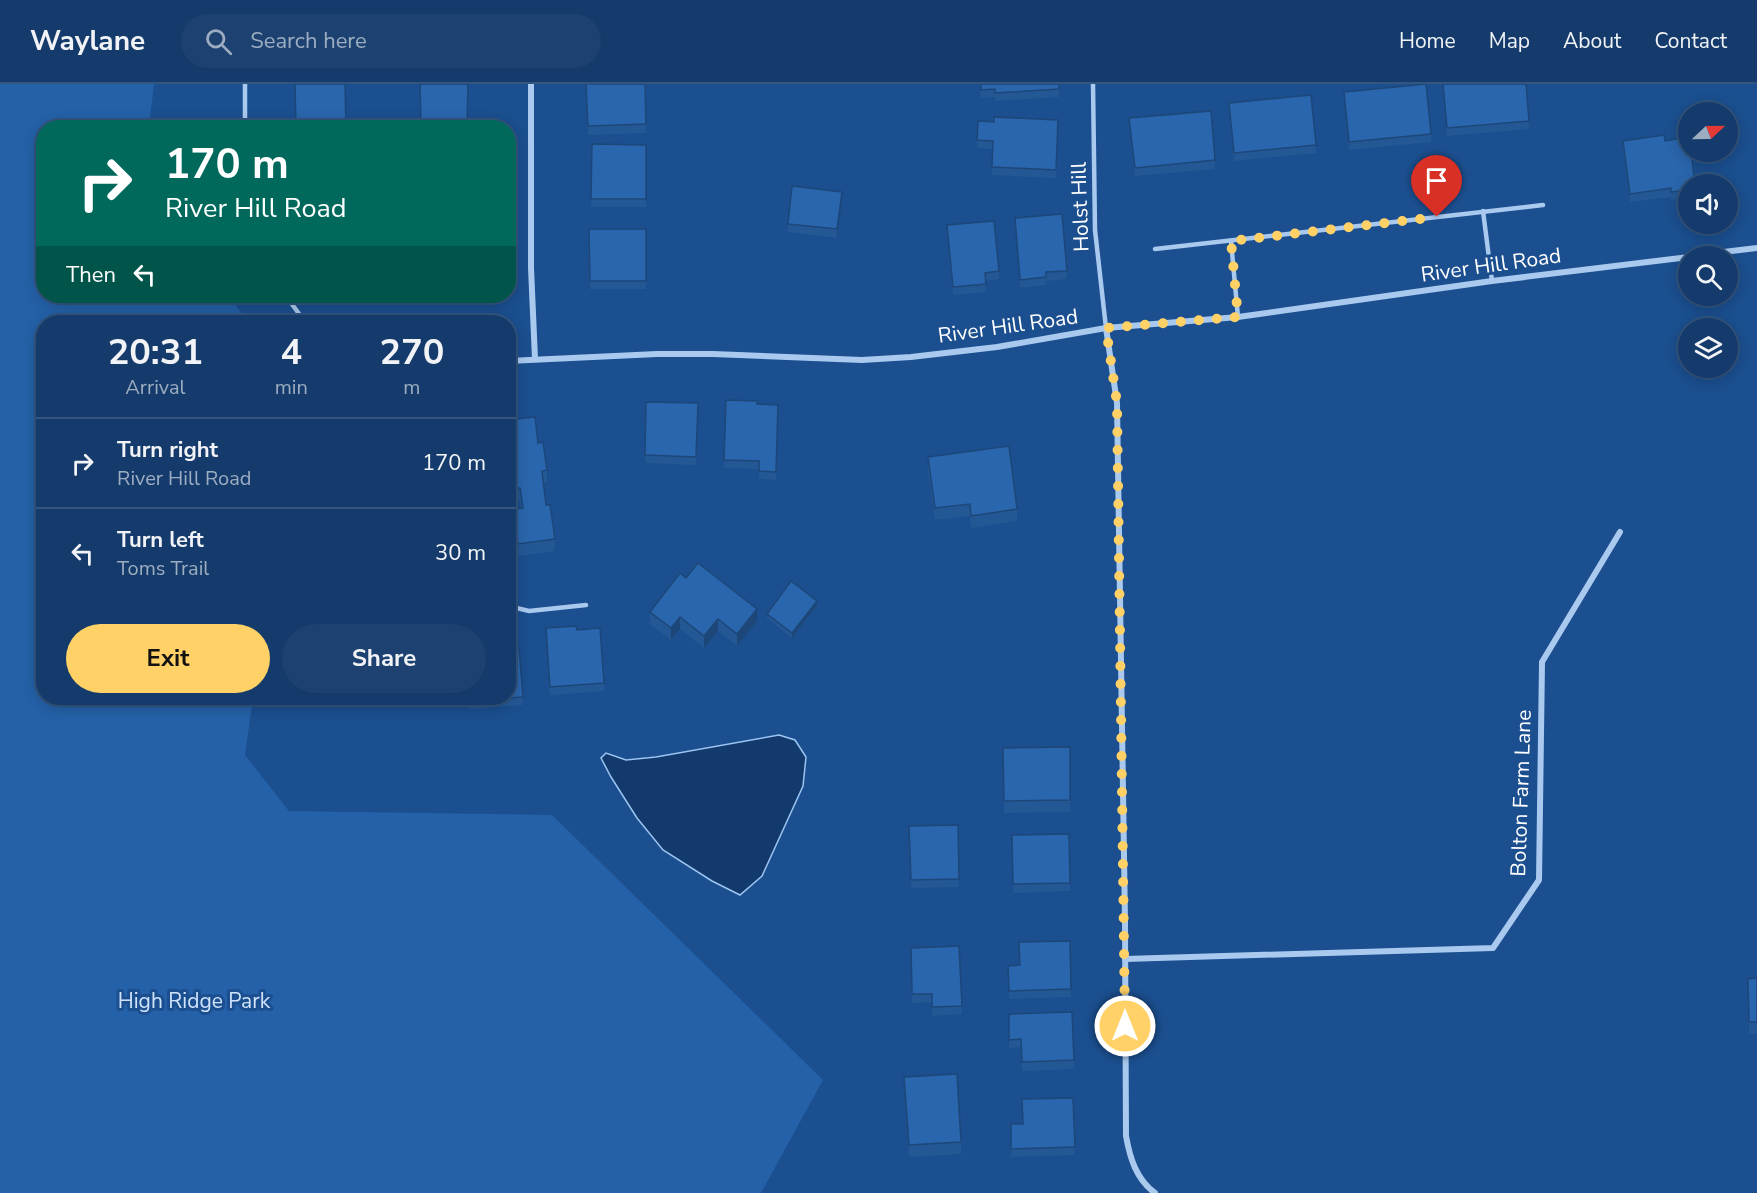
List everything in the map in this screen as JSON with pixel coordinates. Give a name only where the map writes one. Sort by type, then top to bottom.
[{"type":"street","points":[[531,84],[531,268],[535,359]]},
{"type":"street","name":"River Hill Road","points":[[1738,251],[1757,248]]},
{"type":"street","name":"River Hill Road","points":[[516,360],[645,354],[713,354],[862,360],[996,347],[1106,328],[1238,317],[1492,280],[1678,258]]},
{"type":"street","points":[[1106,328],[1117,403],[1126,1136],[1129,1156],[1136,1172],[1155,1193]]},
{"type":"street","name":"Bolton Farm Lane","points":[[1125,959],[1493,948],[1539,880],[1542,662],[1620,532]]},
{"type":"lane","points":[[244,84],[245,120]]},
{"type":"lane","name":"Holst Hill","points":[[1093,84],[1095,230],[1106,328]]},
{"type":"lane","points":[[1155,249],[1543,205]]},
{"type":"lane","points":[[1483,212],[1492,280]]},
{"type":"lane","points":[[1231,241],[1238,317]]},
{"type":"lane","points":[[516,608],[529,611],[586,605]]},
{"type":"green space","name":"High Ridge Park","points":[[0,84],[154,84],[150,120],[36,120],[36,303],[234,303],[243,315],[36,315],[36,705],[252,705],[245,755],[289,811],[552,815],[823,1080],[761,1193],[0,1193]]},
{"type":"shaded area","points":[[779,735],[795,740],[806,757],[803,786],[762,876],[740,895],[712,881],[663,850],[637,818],[601,758],[606,753],[626,760],[656,757]]},
{"type":"building","points":[[295,84],[345,84],[346,120],[296,120]]},
{"type":"building","points":[[420,84],[468,84],[467,120],[421,120]]},
{"type":"building","points":[[586,84],[645,84],[646,124],[588,126]]},
{"type":"building","points":[[981,84],[1059,84],[1059,89],[995,93],[995,89],[981,90]]},
{"type":"building","points":[[1426,84],[1431,134],[1349,142],[1344,92]]},
{"type":"building","points":[[1443,84],[1526,84],[1529,121],[1447,128]]},
{"type":"building","points":[[1311,95],[1316,145],[1234,153],[1229,103]]},
{"type":"building","points":[[1211,111],[1215,160],[1135,168],[1129,118]]},
{"type":"building","points":[[994,117],[1058,120],[1056,170],[992,167],[993,141],[977,140],[978,121],[994,122]]},
{"type":"building","points":[[1664,135],[1665,141],[1678,139],[1678,162],[1692,162],[1694,174],[1678,174],[1678,191],[1671,192],[1671,188],[1630,194],[1623,141]]},
{"type":"building","points":[[592,144],[646,145],[646,199],[591,199]]},
{"type":"building","points":[[792,186],[842,192],[837,229],[788,224]]},
{"type":"building","points":[[1062,214],[1067,271],[1046,272],[1046,277],[1020,280],[1015,218]]},
{"type":"building","points":[[994,221],[999,271],[985,273],[986,284],[953,287],[947,225]]},
{"type":"building","points":[[589,229],[646,229],[646,281],[590,281]]},
{"type":"building","points":[[726,400],[757,401],[757,404],[778,405],[776,472],[759,471],[759,461],[724,460]]},
{"type":"building","points":[[646,402],[698,403],[696,457],[645,455]]},
{"type":"building","points":[[535,417],[538,443],[543,442],[547,470],[542,471],[546,505],[550,505],[555,539],[518,544],[516,509],[523,508],[520,488],[516,488],[516,419]]},
{"type":"building","points":[[1009,446],[1017,509],[971,516],[970,504],[935,508],[928,457]]},
{"type":"building","points":[[698,563],[757,609],[737,634],[718,619],[704,636],[680,617],[671,628],[650,612],[680,573],[686,578]]},
{"type":"building","points":[[791,581],[817,601],[792,633],[767,614]]},
{"type":"building","points":[[576,626],[577,630],[600,628],[604,683],[550,687],[546,628]]},
{"type":"building","points":[[516,648],[519,648],[523,697],[516,698]]},
{"type":"building","points":[[1070,747],[1070,800],[1004,801],[1003,748]]},
{"type":"building","points":[[958,825],[959,879],[911,880],[909,826]]},
{"type":"building","points":[[1069,834],[1070,883],[1013,884],[1012,835]]},
{"type":"building","points":[[1070,941],[1071,989],[1009,991],[1008,966],[1020,965],[1019,942]]},
{"type":"building","points":[[959,946],[962,1006],[932,1007],[932,994],[912,994],[911,948]]},
{"type":"building","points":[[1757,978],[1757,1022],[1749,1022],[1748,979]]},
{"type":"building","points":[[1072,1012],[1074,1060],[1022,1062],[1021,1039],[1009,1040],[1009,1014]]},
{"type":"building","points":[[957,1074],[961,1142],[909,1145],[904,1077]]},
{"type":"building","points":[[1073,1098],[1075,1147],[1011,1149],[1011,1124],[1023,1124],[1022,1099]]},
{"type":"route","points":[[1125,1026],[1117,403],[1106,328],[1238,317],[1231,241],[1437,217]]}]
